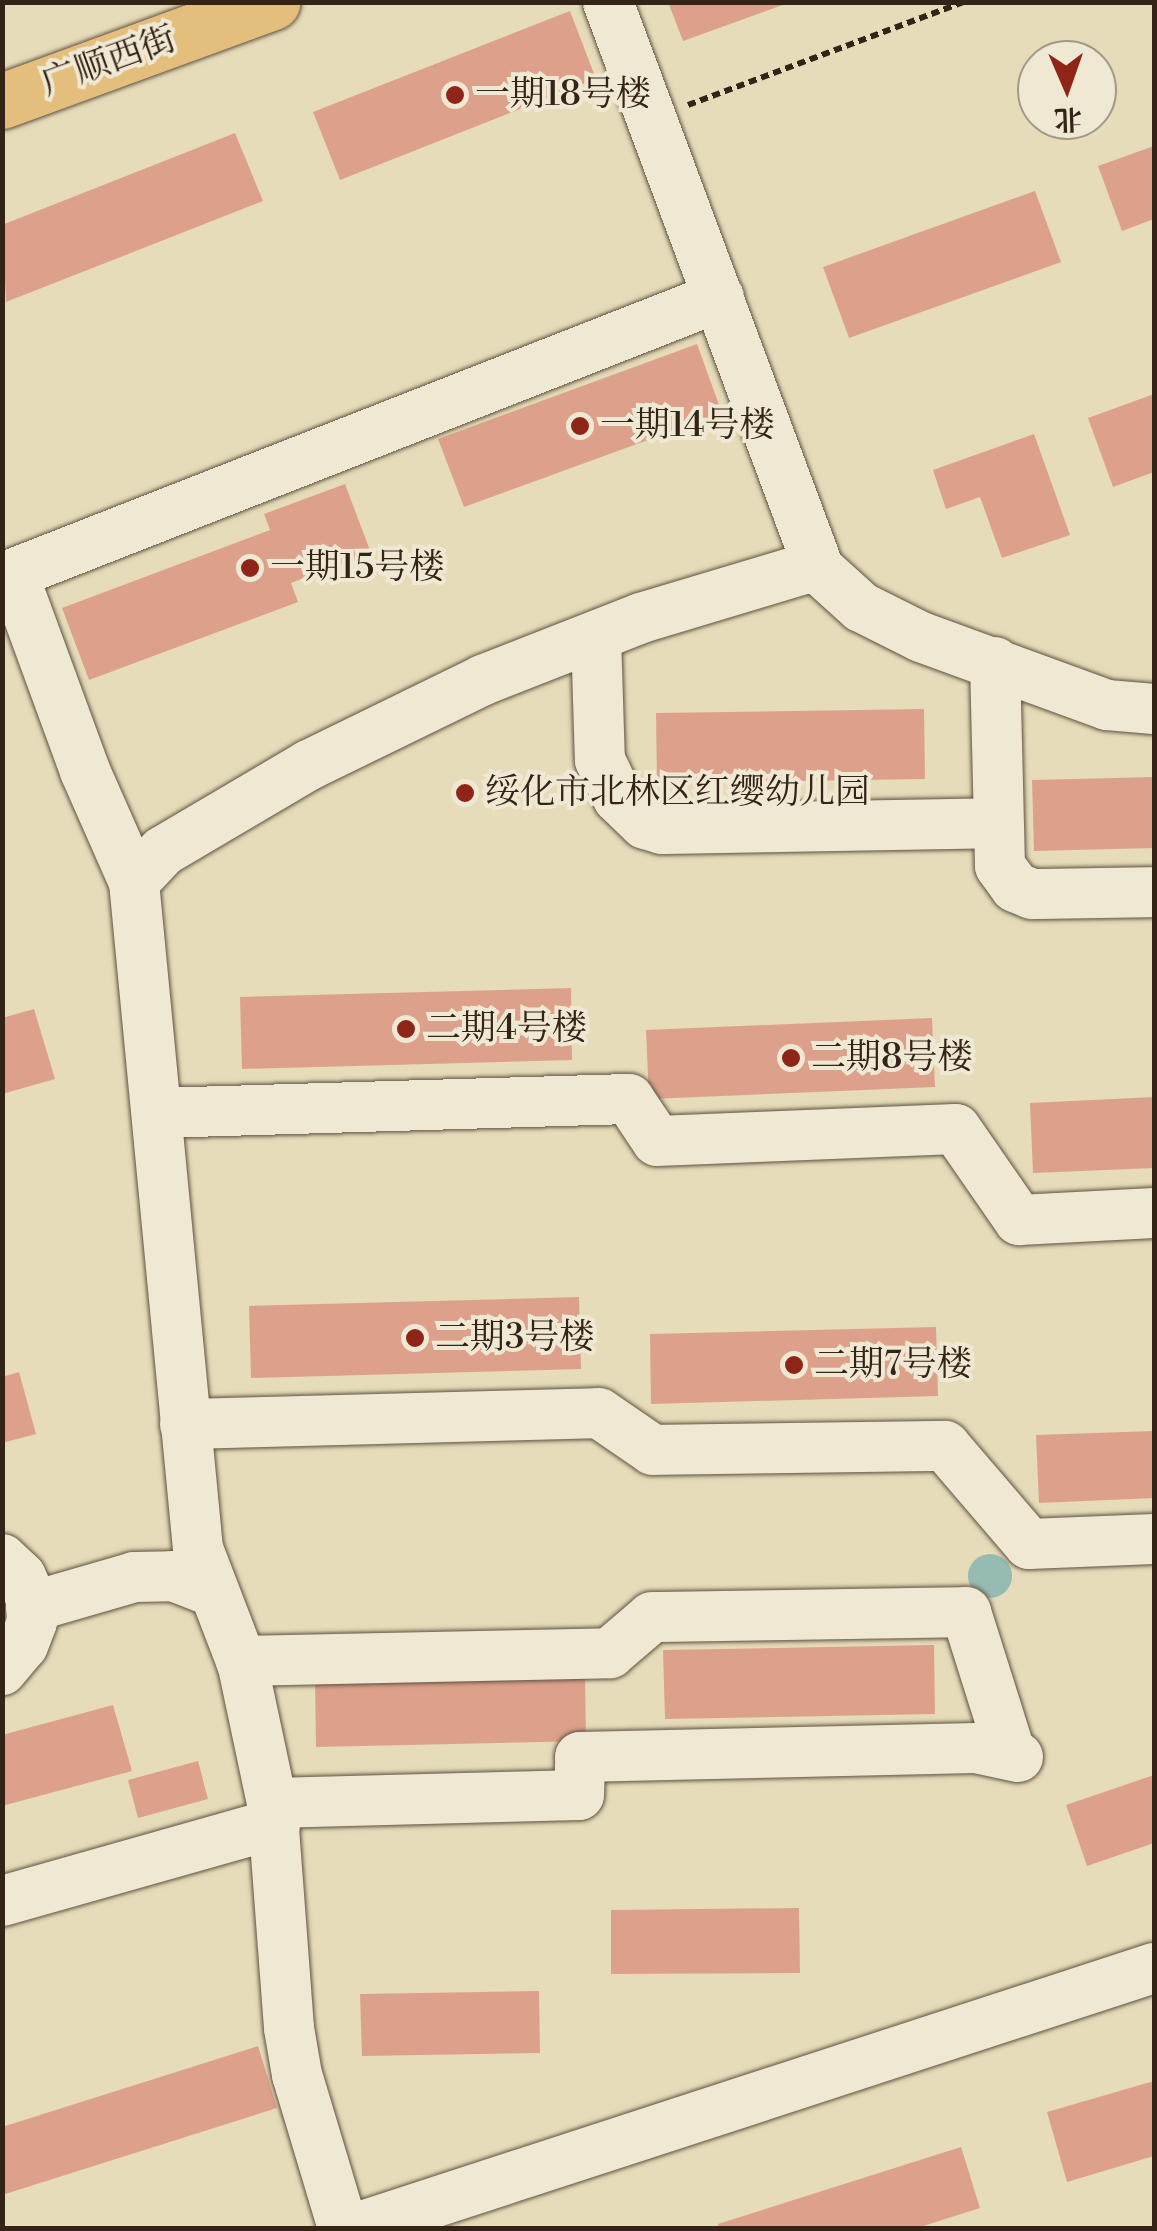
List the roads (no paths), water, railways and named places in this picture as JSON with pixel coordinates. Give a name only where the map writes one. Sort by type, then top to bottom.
[{"type":"main road","name":"广顺西街","points":[[2,101],[272,2]]},
{"type":"street","points":[[608,2],[819,569],[860,607],[920,638],[1107,704],[1154,709]]},
{"type":"street","points":[[342,2228],[296,2075],[272,1806],[241,1661],[198,1549],[134,882],[85,772],[8,576],[719,298]]},
{"type":"street","points":[[134,882],[163,851],[310,766],[483,680],[596,636],[804,569],[819,569]]},
{"type":"street","points":[[596,636],[600,760],[618,798],[645,824],[662,828],[997,824]]},
{"type":"street","points":[[996,662],[1000,866],[1015,887],[1032,894],[1154,892]]},
{"type":"street","points":[[157,1113],[629,1100],[658,1141],[956,1129],[1020,1220],[1154,1213]]},
{"type":"street","points":[[185,1424],[599,1413],[652,1450],[945,1446],[1029,1544],[1154,1539]]},
{"type":"street","points":[[20,1584],[142,1551],[171,1536],[194,1512]]},
{"type":"street","points":[[20,1584],[174,1576],[214,1592]]},
{"type":"street","points":[[2,1670],[23,1645],[32,1622],[20,1584]]},
{"type":"street","points":[[2,1866],[272,1806],[579,1795],[580,1757],[976,1748],[1015,1756],[966,1612],[652,1617],[610,1653],[241,1661]]},
{"type":"street","points":[[2,1901],[272,1806]]},
{"type":"street","points":[[356,2228],[1154,1968]]},
{"type":"water","points":[[990,1554],[1006,1560],[1012,1576],[1006,1592],[990,1598],[974,1592],[968,1576],[974,1560]]},
{"type":"place","name":"一期18号楼","points":[[455,95]]},
{"type":"place","name":"一期14号楼","points":[[580,426]]},
{"type":"place","name":"一期15号楼","points":[[250,568]]},
{"type":"place","name":"绥化市北林区红缨幼儿园","points":[[465,793]]},
{"type":"place","name":"二期4号楼","points":[[406,1029]]},
{"type":"place","name":"二期8号楼","points":[[791,1058]]},
{"type":"place","name":"二期3号楼","points":[[415,1338]]},
{"type":"place","name":"二期7号楼","points":[[794,1365]]}]
